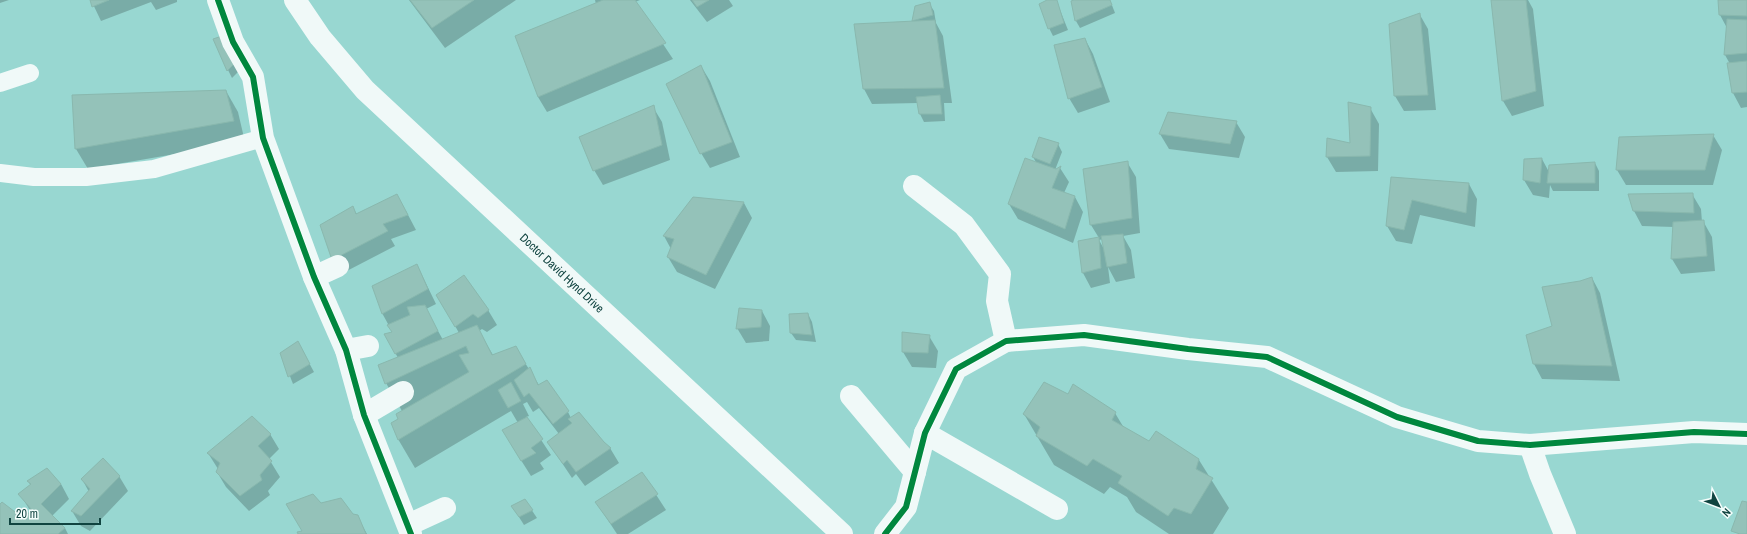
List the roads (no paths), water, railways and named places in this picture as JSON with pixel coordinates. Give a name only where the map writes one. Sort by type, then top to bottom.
[{"type":"street","points":[[218,0],[233,42],[253,78],[263,138],[314,277],[346,350],[364,415],[409,530],[445,508]]},
{"type":"street","name":"Doctor David Hynd Drive","points":[[295,0],[320,37],[365,90],[842,534]]},
{"type":"street","points":[[914,186],[964,225],[1000,274],[996,301],[1006,341]]},
{"type":"street","points":[[314,277],[338,266]]},
{"type":"street","points":[[885,534],[906,507],[925,433],[956,369],[1006,341],[1084,335],[1188,349],[1267,357],[1397,417],[1478,441],[1530,445],[1694,432],[1747,434]]},
{"type":"street","points":[[346,350],[368,346]]},
{"type":"street","points":[[364,415],[403,392]]},
{"type":"street","points":[[851,396],[915,472]]},
{"type":"street","points":[[925,433],[1057,510]]},
{"type":"street","points":[[1530,445],[1540,474],[1565,534]]},
{"type":"lane","points":[[0,83],[30,73]]},
{"type":"lane","points":[[0,173],[34,177],[86,177],[154,169],[263,138]]}]
